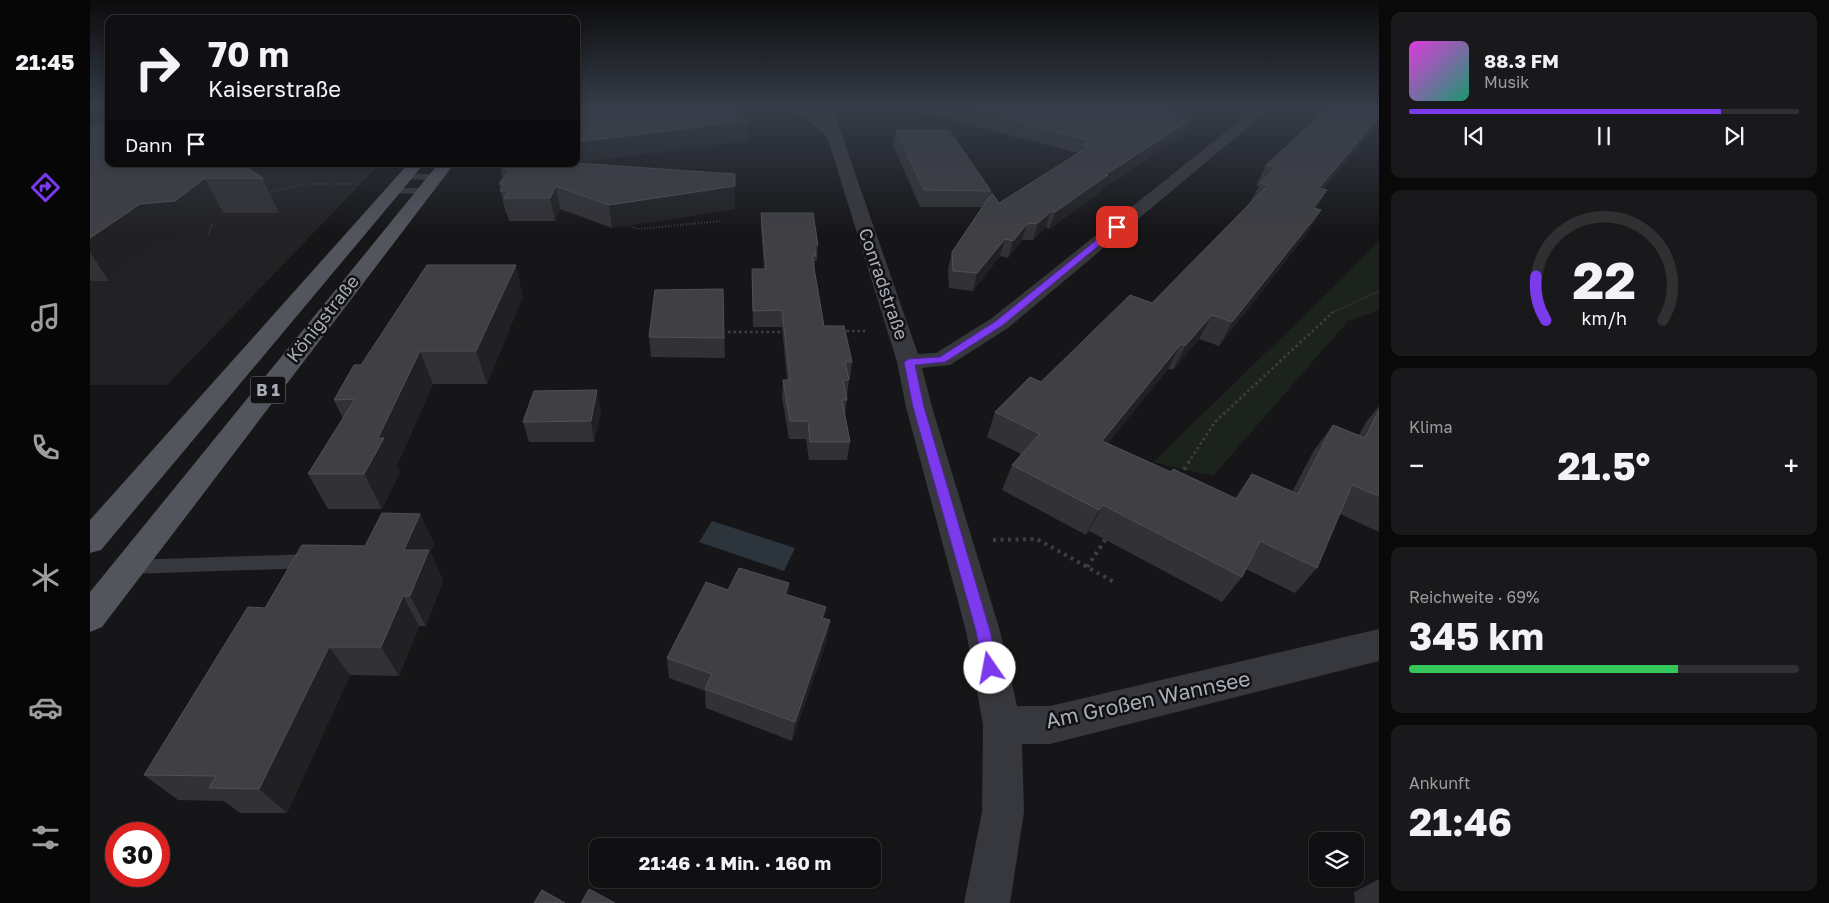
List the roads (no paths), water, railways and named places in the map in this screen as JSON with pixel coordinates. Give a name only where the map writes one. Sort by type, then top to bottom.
[{"type":"main road","name":"Königstraße","points":[[90,541],[419,177]]},
{"type":"main road","name":"Königstraße","points":[[90,617],[419,177]]},
{"type":"street","name":"Conradstraße","points":[[839,149],[909,362],[919,407],[983,631],[1002,725]]},
{"type":"street","points":[[909,362],[942,360],[1000,323],[1212,149]]},
{"type":"street","name":"Am Großen Wannsee","points":[[1002,725],[1050,725],[1379,645]]},
{"type":"street","points":[[987,903],[1002,812],[1002,725]]},
{"type":"lane","points":[[129,567],[328,561]]}]
